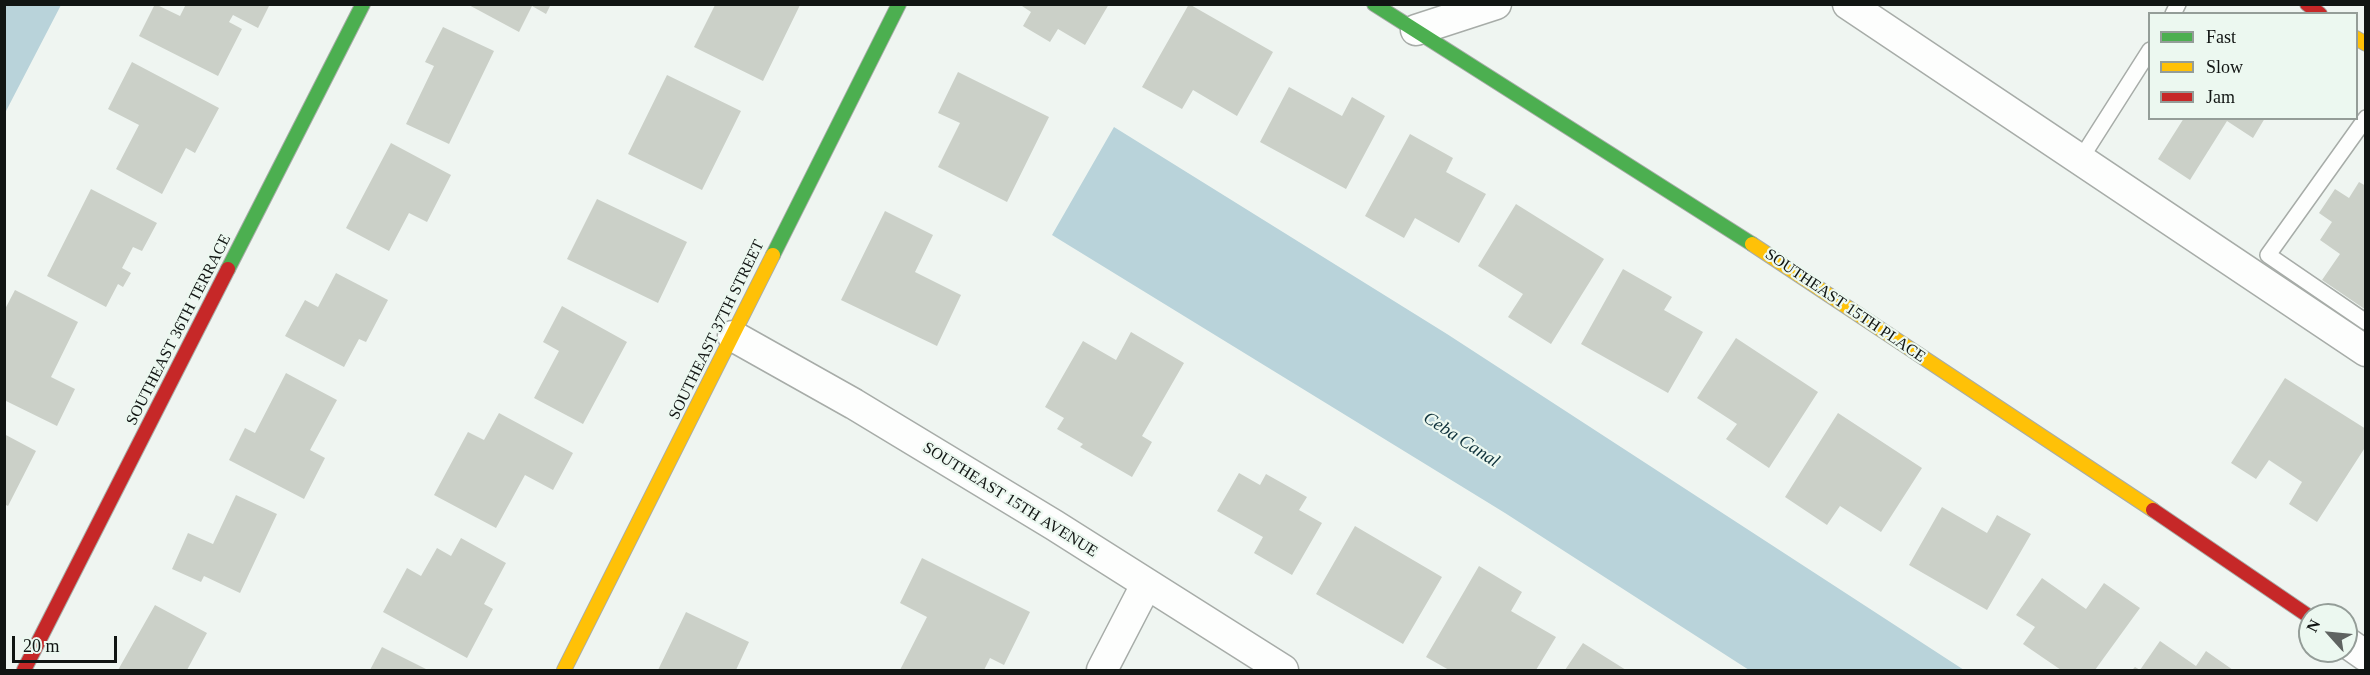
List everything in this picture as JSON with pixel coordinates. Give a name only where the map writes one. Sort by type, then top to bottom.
[{"type":"street","name":"SOUTHEAST 36TH TERRACE","points":[[24,670],[363,4]]},
{"type":"street","name":"SOUTHEAST 37TH STREET","points":[[564,670],[899,4]]},
{"type":"street","name":"SOUTHEAST 15TH PLACE","points":[[1374,4],[1759,248],[2298,609]]},
{"type":"street","points":[[1416,30],[1496,4]]},
{"type":"street","points":[[1848,4],[2080,160],[2262,266],[2366,351]]},
{"type":"street","name":"SOUTHEAST 15TH AVENUE","points":[[733,336],[864,410],[1283,670]]},
{"type":"street","points":[[1102,670],[1146,585]]},
{"type":"lane","points":[[2080,160],[2148,53]]},
{"type":"lane","points":[[2366,118],[2262,266],[2366,322]]},
{"type":"water","points":[[4,5],[61,5],[5,113]]},
{"type":"water","name":"Ceba Canal","points":[[1114,127],[1447,334],[1964,670],[1749,670],[1505,513],[1052,235]]},
{"type":"building","points":[[155,4],[180,16],[186,4],[270,4],[258,28],[233,15],[229,22],[242,29],[218,76],[139,36]]},
{"type":"building","points":[[467,4],[551,4],[546,14],[532,6],[519,32]]},
{"type":"building","points":[[1019,4],[1109,4],[1085,45],[1058,29],[1050,42],[1023,26],[1031,12]]},
{"type":"building","points":[[1189,4],[1273,52],[1237,116],[1193,90],[1182,109],[1142,87]]},
{"type":"building","points":[[715,5],[800,5],[763,81],[694,47]]},
{"type":"building","points":[[443,27],[494,51],[449,144],[406,124],[434,66],[425,62]]},
{"type":"building","points":[[132,62],[219,108],[195,153],[186,148],[162,194],[116,169],[139,125],[108,109]]},
{"type":"building","points":[[958,72],[1049,117],[1007,202],[938,167],[960,123],[938,113]]},
{"type":"building","points":[[667,75],[741,111],[702,190],[628,154]]},
{"type":"building","points":[[1289,87],[1342,116],[1352,97],[1385,116],[1346,189],[1260,142]]},
{"type":"building","points":[[2183,120],[2264,120],[2253,138],[2227,121],[2190,180],[2158,159]]},
{"type":"building","points":[[1410,134],[1453,158],[1446,172],[1486,194],[1459,243],[1415,218],[1404,238],[1365,216]]},
{"type":"building","points":[[391,143],[451,175],[427,222],[409,213],[389,251],[346,228]]},
{"type":"building","points":[[2359,182],[2366,186],[2366,310],[2322,280],[2340,254],[2320,240],[2332,222],[2319,213],[2335,189],[2349,198]]},
{"type":"building","points":[[91,189],[157,223],[142,251],[133,247],[122,268],[131,273],[123,287],[118,284],[106,307],[47,276]]},
{"type":"building","points":[[597,199],[687,242],[658,303],[567,259]]},
{"type":"building","points":[[1516,204],[1604,259],[1551,344],[1508,317],[1523,294],[1478,266]]},
{"type":"building","points":[[885,211],[933,235],[915,272],[961,295],[937,346],[841,300]]},
{"type":"building","points":[[1623,269],[1672,297],[1664,310],[1703,332],[1668,393],[1581,344]]},
{"type":"building","points":[[336,273],[388,300],[366,342],[359,339],[344,367],[285,336],[305,300],[318,307]]},
{"type":"building","points":[[15,290],[78,322],[51,377],[75,389],[57,426],[4,400],[4,311]]},
{"type":"building","points":[[562,306],[627,342],[583,424],[534,398],[559,351],[543,342]]},
{"type":"building","points":[[1131,332],[1184,363],[1142,436],[1152,442],[1132,477],[1080,447],[1083,444],[1057,429],[1064,418],[1045,407],[1083,341],[1116,360]]},
{"type":"building","points":[[1736,338],[1818,392],[1769,468],[1726,439],[1737,424],[1697,398]]},
{"type":"building","points":[[286,373],[337,400],[310,450],[325,458],[304,499],[229,460],[245,428],[255,433]]},
{"type":"building","points":[[2285,378],[2366,429],[2366,446],[2317,522],[2289,504],[2302,482],[2269,460],[2256,479],[2231,463]]},
{"type":"building","points":[[499,413],[573,453],[553,490],[525,475],[496,528],[434,495],[468,432],[484,440]]},
{"type":"building","points":[[1838,413],[1922,468],[1881,532],[1840,506],[1827,525],[1785,497]]},
{"type":"building","points":[[4,434],[36,451],[8,506],[4,504]]},
{"type":"building","points":[[1239,473],[1260,485],[1266,474],[1307,497],[1299,510],[1322,523],[1292,575],[1254,553],[1263,537],[1217,511]]},
{"type":"building","points":[[236,495],[277,514],[240,593],[204,576],[201,582],[172,569],[188,533],[213,544]]},
{"type":"building","points":[[1942,507],[1987,533],[1997,515],[2031,534],[1987,610],[1909,565]]},
{"type":"building","points":[[1355,526],[1442,577],[1403,644],[1316,594]]},
{"type":"building","points":[[461,538],[506,563],[484,604],[493,609],[467,658],[383,612],[407,568],[421,576],[437,548],[451,556]]},
{"type":"building","points":[[922,558],[1030,612],[1004,665],[990,658],[984,670],[900,670],[927,617],[900,603]]},
{"type":"building","points":[[1479,566],[1522,592],[1511,611],[1556,637],[1536,670],[1449,670],[1426,657]]},
{"type":"building","points":[[2042,578],[2086,609],[2104,583],[2140,608],[2095,670],[2061,670],[2023,644],[2035,627],[2016,615]]},
{"type":"building","points":[[155,605],[207,633],[187,670],[118,670]]},
{"type":"building","points":[[686,612],[749,642],[736,670],[658,670]]},
{"type":"building","points":[[2160,641],[2196,666],[2206,651],[2233,670],[2140,670]]},
{"type":"building","points":[[1583,643],[1626,670],[1565,670]]},
{"type":"building","points":[[382,647],[428,670],[370,670]]},
{"type":"traffic: fast","points":[[228,269],[363,4]]},
{"type":"traffic: fast","points":[[773,255],[899,4]]},
{"type":"traffic: fast","points":[[1374,4],[1752,244]]},
{"type":"traffic: slow","points":[[2358,39],[2366,44]]},
{"type":"traffic: slow","points":[[1752,244],[2153,510]]},
{"type":"traffic: slow","points":[[564,670],[773,255]]},
{"type":"traffic: jam","points":[[2307,4],[2317,12]]},
{"type":"traffic: jam","points":[[24,670],[228,269]]},
{"type":"traffic: jam","points":[[2153,510],[2298,609]]}]
